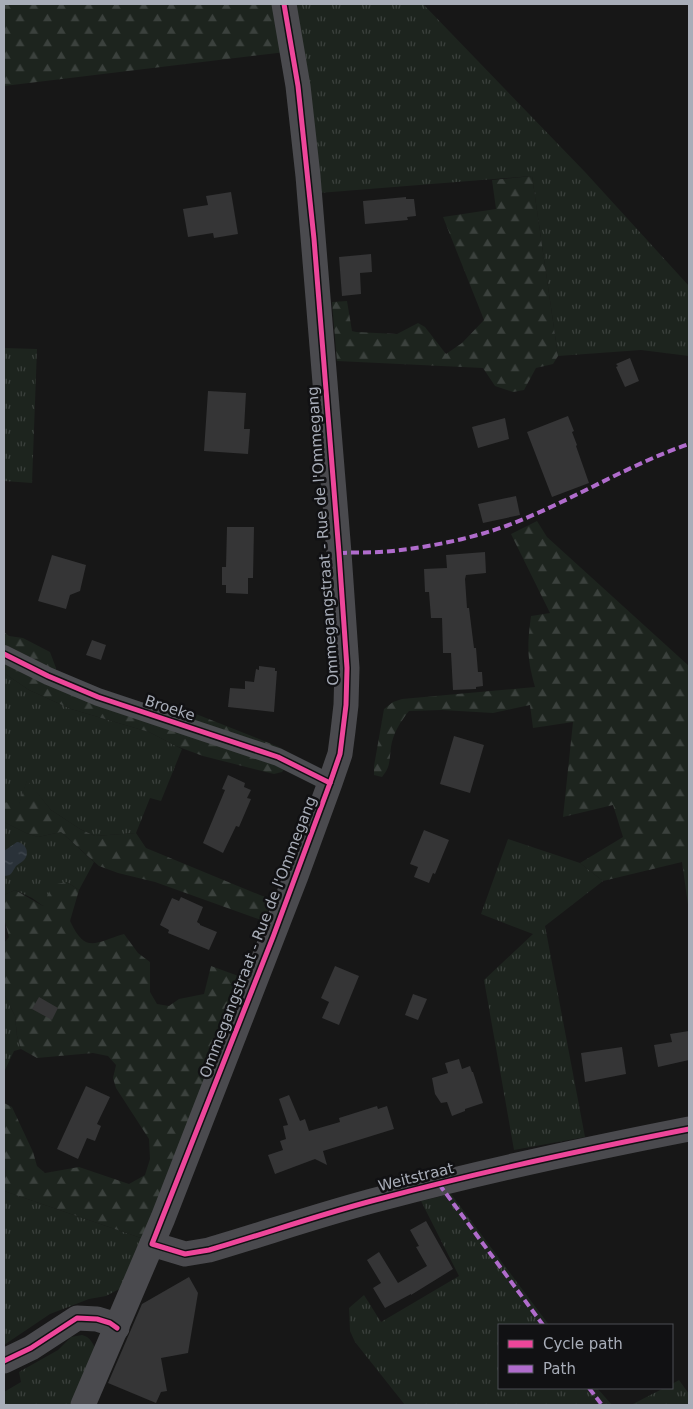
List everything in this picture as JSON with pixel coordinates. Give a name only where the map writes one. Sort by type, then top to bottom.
[{"type":"main road","name":"Ommegangstraat - Rue de l'Ommegang","points":[[84,1405],[152,1244],[296,876],[340,754],[346,704],[346,643],[308,176],[298,86],[284,4]]},
{"type":"main road","name":"Weitstraat","points":[[152,1244],[185,1254],[209,1250],[381,1198],[564,1154],[689,1129]]},
{"type":"main road","points":[[4,1361],[31,1348],[77,1318],[97,1319],[110,1323],[117,1328]]},
{"type":"street","name":"Broeke","points":[[4,654],[90,694],[278,757],[330,783]]},
{"type":"green space","points":[[4,4],[278,4],[286,52],[4,86]]},
{"type":"green space","points":[[294,4],[423,4],[585,172],[689,286],[689,356],[641,350],[558,356],[532,176],[319,193]]},
{"type":"green space","points":[[532,176],[558,356],[553,364],[536,368],[524,390],[513,392],[495,386],[483,368],[337,361],[332,302],[347,301],[352,331],[397,334],[418,323],[425,327],[446,354],[462,343],[484,320],[443,217],[496,209],[492,180]]},
{"type":"green space","points":[[4,348],[37,349],[32,483],[4,481]]},
{"type":"green space","points":[[537,521],[547,537],[689,666],[689,912],[682,862],[603,881],[580,863],[623,837],[613,805],[563,817],[573,722],[533,728],[530,705],[493,713],[442,710],[409,711],[395,732],[387,770],[382,777],[374,775],[384,709],[393,702],[402,699],[535,687],[530,668],[529,652],[531,616],[550,613],[511,534]]},
{"type":"green space","points":[[4,632],[9,636],[23,638],[50,652],[56,668],[54,684],[169,725],[174,712],[196,714],[279,747],[294,756],[282,772],[274,774],[203,756],[176,746],[149,732],[71,709],[29,690],[4,673]]},
{"type":"green space","points":[[4,673],[29,690],[71,709],[149,732],[182,749],[161,801],[150,798],[136,833],[95,836],[80,829],[51,810],[27,781],[19,805],[4,802]]},
{"type":"green space","points":[[27,780],[51,810],[80,829],[95,836],[136,833],[146,848],[272,900],[264,921],[155,882],[118,873],[99,866],[61,832],[38,837],[4,822],[4,802],[19,804]]},
{"type":"green space","points":[[4,822],[38,837],[61,832],[94,862],[79,890],[67,882],[43,906],[15,890],[4,895]]},
{"type":"green space","points":[[508,839],[580,863],[603,881],[545,926],[585,1137],[514,1150],[484,980],[533,934],[481,914]]},
{"type":"green space","points":[[67,882],[79,890],[70,921],[76,932],[86,942],[92,943],[124,934],[138,953],[150,962],[150,992],[157,1004],[169,1006],[179,999],[204,994],[211,966],[244,978],[144,1239],[4,1191],[4,1103],[12,1107],[33,1152],[37,1166],[45,1173],[79,1167],[129,1184],[145,1175],[150,1159],[149,1139],[116,1088],[113,1078],[116,1065],[108,1056],[93,1053],[37,1058],[21,1049],[17,1036],[15,1016],[4,994],[4,943],[9,937],[4,918],[4,895],[15,890],[43,906],[52,885]]},
{"type":"green space","points":[[4,994],[15,1016],[17,1036],[21,1049],[14,1051],[4,1072]]},
{"type":"green space","points":[[4,1191],[144,1239],[125,1286],[106,1296],[89,1299],[50,1314],[4,1345]]},
{"type":"green space","points":[[451,1194],[548,1324],[498,1324],[498,1389],[598,1389],[612,1405],[405,1405],[355,1342],[350,1331],[349,1308],[364,1295],[381,1322],[459,1276],[421,1201]]},
{"type":"green space","points":[[82,1335],[92,1342],[96,1350],[75,1405],[4,1405],[4,1392],[21,1382],[19,1372],[58,1350],[71,1337]]},
{"type":"green space","points":[[679,1380],[689,1394],[689,1405],[631,1405],[662,1389],[673,1389],[673,1383]]},
{"type":"water","points":[[17,842],[23,844],[27,855],[13,872],[4,876],[4,851]]},
{"type":"building","points":[[231,192],[238,234],[214,238],[213,233],[188,237],[183,209],[208,205],[206,196]]},
{"type":"building","points":[[406,197],[406,199],[414,199],[416,216],[407,217],[408,220],[365,224],[363,201]]},
{"type":"building","points":[[371,254],[372,272],[360,273],[361,294],[342,296],[339,257]]},
{"type":"building","points":[[630,358],[639,381],[625,387],[616,364]]},
{"type":"building","points":[[208,391],[246,393],[244,429],[250,429],[248,454],[204,451]]},
{"type":"building","points":[[568,416],[589,483],[552,497],[527,432]]},
{"type":"building","points":[[505,418],[509,439],[478,448],[472,427]]},
{"type":"building","points":[[516,496],[520,515],[483,523],[478,504]]},
{"type":"building","points":[[227,527],[254,527],[253,578],[248,578],[248,594],[226,593],[226,585],[222,585],[222,567],[226,567]]},
{"type":"building","points":[[485,552],[486,573],[466,575],[465,579],[467,608],[469,608],[474,648],[476,648],[478,672],[482,672],[483,686],[476,687],[476,689],[453,690],[451,653],[443,653],[442,618],[431,618],[429,592],[425,592],[424,569],[447,568],[446,555]]},
{"type":"building","points":[[52,555],[86,565],[80,591],[70,595],[66,609],[38,601]]},
{"type":"building","points":[[92,640],[106,645],[101,660],[86,655]]},
{"type":"building","points":[[259,666],[275,668],[275,671],[277,671],[274,712],[228,707],[230,688],[245,689],[245,681],[254,682],[256,669],[259,670]]},
{"type":"building","points":[[454,736],[484,745],[470,793],[440,784]]},
{"type":"building","points":[[228,775],[245,783],[244,787],[251,790],[247,798],[251,799],[239,827],[236,826],[223,853],[203,843],[225,790],[222,789]]},
{"type":"building","points":[[424,830],[449,840],[435,874],[433,873],[429,883],[414,877],[418,867],[410,864]]},
{"type":"building","points":[[181,897],[203,907],[197,922],[217,932],[209,950],[168,933],[169,930],[160,925],[172,898],[179,901]]},
{"type":"building","points":[[335,966],[359,976],[339,1025],[322,1018],[329,1002],[321,998]]},
{"type":"building","points":[[413,994],[427,999],[418,1020],[405,1015]]},
{"type":"building","points":[[39,997],[58,1008],[52,1020],[32,1009]]},
{"type":"building","points":[[689,1031],[689,1060],[658,1067],[654,1045],[672,1042],[670,1034]]},
{"type":"building","points":[[622,1047],[626,1074],[585,1082],[581,1053]]},
{"type":"building","points":[[459,1059],[462,1069],[470,1066],[483,1103],[452,1116],[447,1102],[441,1103],[435,1094],[432,1078],[448,1073],[445,1063]]},
{"type":"building","points":[[86,1086],[110,1097],[97,1124],[101,1126],[95,1141],[87,1138],[78,1159],[57,1149]]},
{"type":"building","points":[[289,1095],[300,1121],[305,1119],[309,1131],[340,1122],[339,1118],[377,1106],[378,1109],[387,1106],[394,1129],[323,1151],[327,1165],[315,1159],[275,1174],[268,1155],[283,1150],[280,1141],[286,1139],[283,1126],[288,1125],[279,1099]]},
{"type":"building","points":[[426,1221],[453,1269],[411,1295],[385,1308],[373,1288],[381,1283],[367,1260],[379,1252],[398,1283],[427,1266],[416,1247],[419,1246],[410,1230]]},
{"type":"building","points":[[189,1277],[198,1293],[188,1353],[161,1358],[167,1391],[161,1392],[156,1403],[108,1383],[142,1304]]},
{"type":"marked path","points":[[339,553],[410,549],[444,543],[494,530],[546,509],[648,460],[689,444]]},
{"type":"marked path","points":[[439,1184],[542,1324]]},
{"type":"marked path","points":[[590,1389],[602,1405]]},
{"type":"cycle path","points":[[284,4],[298,86],[314,239],[347,668],[346,705],[340,754],[330,783],[273,937],[152,1244],[185,1254],[209,1250],[339,1210],[421,1188],[612,1144],[689,1129]]},
{"type":"cycle path","points":[[4,654],[48,676],[98,697],[278,757],[330,783]]},
{"type":"cycle path","points":[[4,1361],[31,1348],[77,1318],[97,1319],[110,1323],[117,1328]]}]
